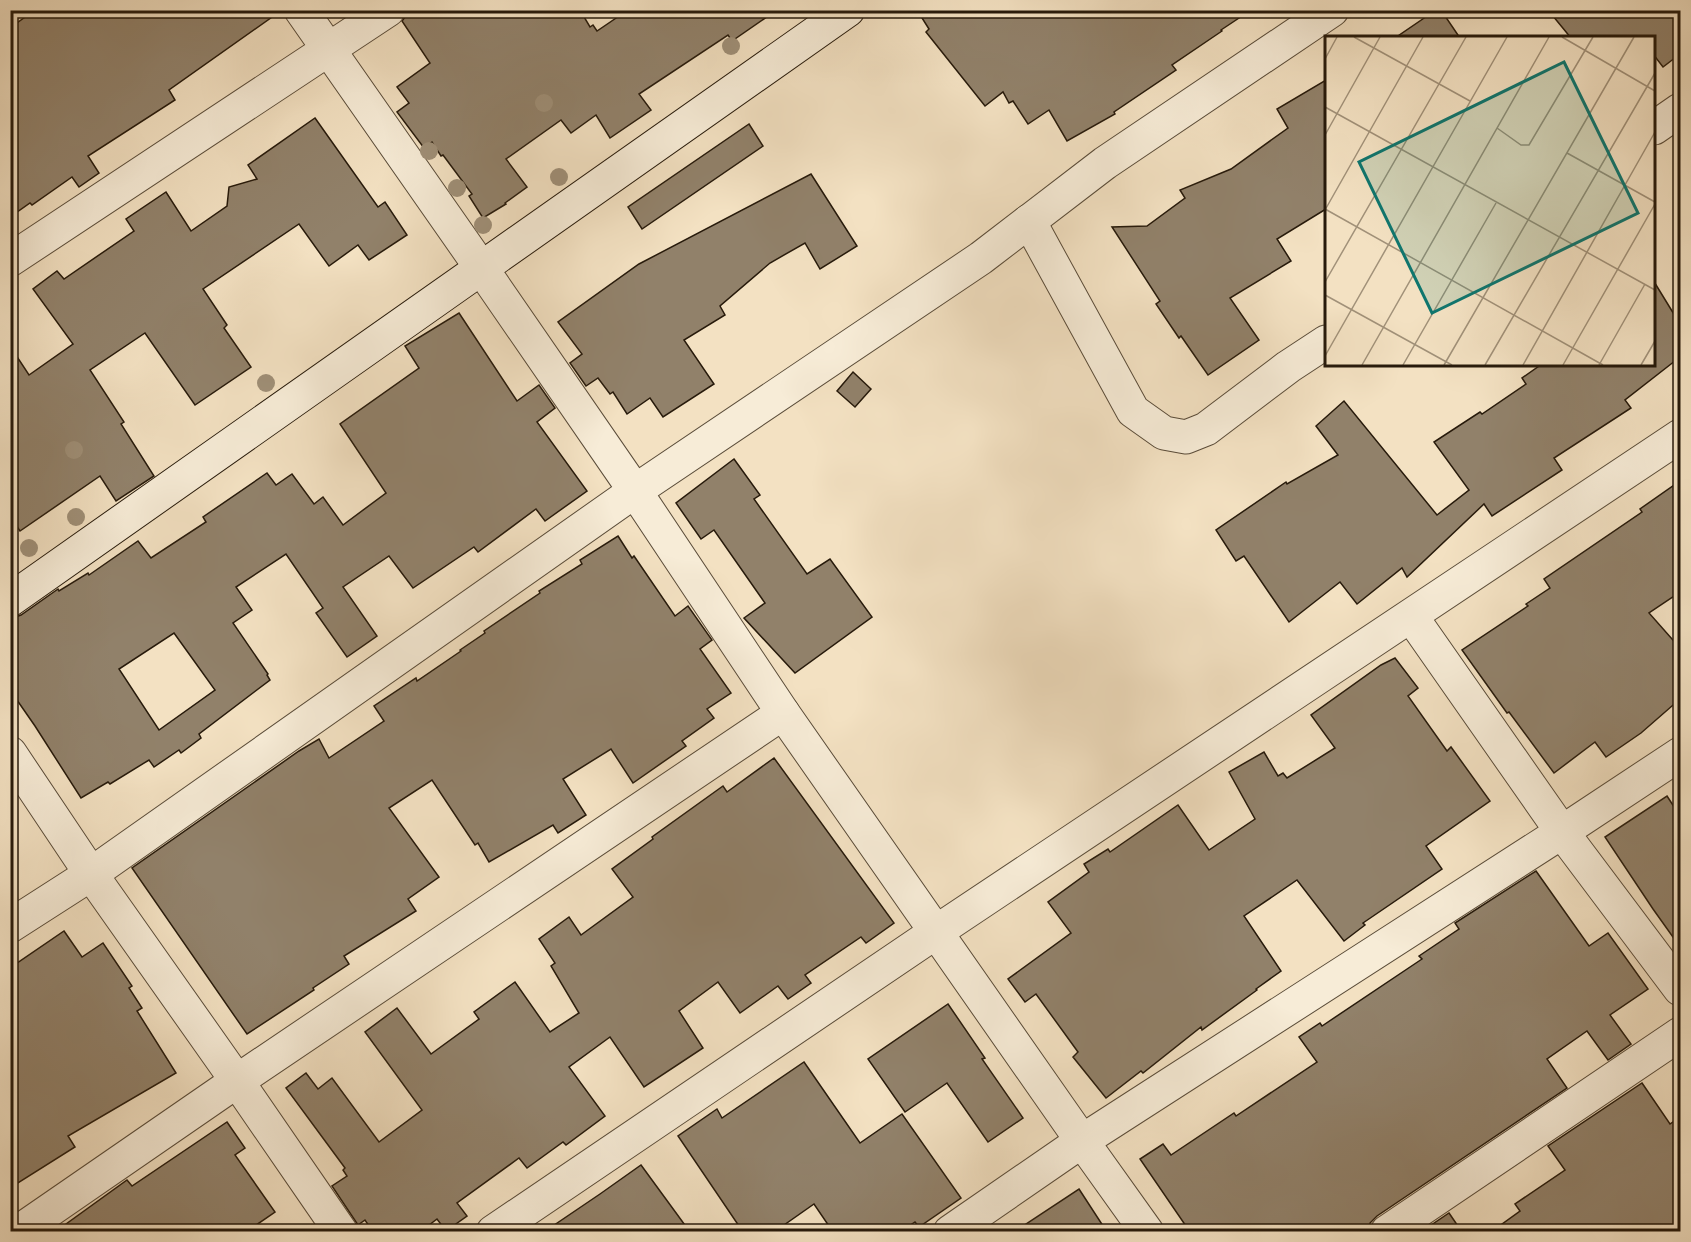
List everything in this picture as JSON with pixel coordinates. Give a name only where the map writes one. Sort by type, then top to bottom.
[{"type":"street","points":[[301,10],[635,491],[783,713],[1147,1232]]},
{"type":"street","points":[[10,260],[388,10]]},
{"type":"street","points":[[10,600],[848,10]]},
{"type":"street","points":[[10,926],[91,874],[635,491],[981,258],[1105,163],[1332,10]]},
{"type":"street","points":[[1655,127],[1680,110]]},
{"type":"street","points":[[1029,221],[1133,411],[1164,434],[1186,437],[1206,429],[1288,367],[1325,343]]},
{"type":"street","points":[[493,1232],[936,932],[1680,436]]},
{"type":"street","points":[[1411,616],[1562,832],[1680,989]]},
{"type":"street","points":[[18,1232],[237,1081],[783,713]]},
{"type":"street","points":[[10,753],[91,874],[341,1232]]},
{"type":"street","points":[[951,1232],[1082,1141],[1680,754]]},
{"type":"street","points":[[1387,1232],[1680,1034]]},
{"type":"building","points":[[35,10],[282,10],[169,90],[175,100],[88,156],[99,173],[79,187],[72,177],[32,205],[30,203],[10,217],[10,28]]},
{"type":"building","points":[[415,10],[580,10],[590,27],[593,25],[597,31],[628,10],[777,10],[732,41],[728,35],[639,94],[651,110],[610,138],[596,115],[571,133],[561,120],[506,159],[527,187],[506,204],[483,218],[469,196],[472,194],[443,155],[441,156],[432,142],[424,148],[397,112],[409,103],[397,87],[430,63],[402,21]]},
{"type":"building","points":[[917,10],[1251,10],[1172,65],[1176,70],[1114,112],[1115,114],[1067,141],[1049,110],[1028,124],[1013,101],[1009,103],[1003,92],[985,106],[926,32],[929,29]]},
{"type":"building","points":[[1436,10],[1441,10],[1459,36],[1398,36]]},
{"type":"building","points":[[1548,10],[1668,10],[1680,27],[1680,54],[1663,67],[1655,57],[1655,36],[1569,36]]},
{"type":"building","points":[[1325,81],[1325,210],[1277,239],[1291,261],[1230,298],[1259,340],[1208,375],[1156,304],[1160,301],[1112,227],[1147,226],[1185,198],[1180,190],[1231,169],[1288,128],[1277,109]]},
{"type":"building","points":[[315,118],[378,207],[385,202],[407,235],[369,260],[358,245],[329,266],[299,224],[203,289],[227,325],[224,328],[251,367],[195,405],[145,333],[90,370],[124,422],[121,424],[154,476],[116,501],[100,476],[20,531],[10,516],[10,346],[29,375],[73,344],[33,289],[57,271],[64,279],[134,231],[126,219],[166,192],[191,231],[227,206],[229,187],[257,179],[248,165]]},
{"type":"building","points":[[749,124],[763,146],[642,229],[628,207]]},
{"type":"building","points":[[811,174],[857,246],[820,269],[805,243],[770,263],[720,306],[725,315],[684,340],[714,384],[663,417],[650,398],[627,414],[613,392],[610,394],[598,378],[586,386],[570,363],[582,354],[558,322],[639,264]]},
{"type":"building","points":[[1655,283],[1680,324],[1680,357],[1625,400],[1631,408],[1554,458],[1562,470],[1492,516],[1484,504],[1407,577],[1402,568],[1357,604],[1340,582],[1289,622],[1244,556],[1236,561],[1216,530],[1286,482],[1287,484],[1338,455],[1316,426],[1344,401],[1437,515],[1469,490],[1434,442],[1480,412],[1482,414],[1526,384],[1522,378],[1539,366],[1655,366]]},
{"type":"building","points":[[459,313],[517,401],[539,385],[555,408],[537,422],[587,491],[545,521],[536,509],[478,552],[474,547],[413,588],[389,556],[343,587],[377,636],[347,657],[316,613],[323,608],[286,554],[236,587],[252,610],[233,623],[270,680],[199,734],[201,738],[181,753],[179,750],[154,767],[149,760],[110,784],[108,782],[81,798],[10,690],[10,619],[21,615],[58,589],[59,591],[88,573],[89,575],[138,541],[151,558],[206,522],[203,517],[267,473],[276,485],[292,474],[314,504],[323,497],[343,525],[386,493],[340,424],[419,368],[405,346]],"holes":[[[174,633],[215,690],[159,730],[119,669]]]},
{"type":"building","points":[[853,372],[871,389],[855,407],[837,391]]},
{"type":"building","points":[[734,459],[760,495],[754,499],[807,574],[830,559],[872,617],[795,673],[744,618],[765,603],[714,530],[701,539],[676,503]]},
{"type":"building","points":[[1680,481],[1680,592],[1649,613],[1680,648],[1680,699],[1641,733],[1606,757],[1595,742],[1554,773],[1462,650],[1528,606],[1526,604],[1550,588],[1544,579],[1642,512],[1640,509]]},
{"type":"building","points":[[618,536],[675,616],[688,606],[712,640],[700,649],[731,693],[707,709],[714,718],[682,741],[686,746],[633,783],[611,749],[563,779],[586,815],[558,833],[553,825],[489,862],[478,843],[475,845],[432,780],[389,808],[439,877],[408,899],[416,911],[344,956],[349,964],[247,1034],[132,868],[319,739],[329,758],[384,721],[374,706],[416,678],[417,681],[461,651],[485,633],[484,631],[540,593],[539,591],[582,564],[580,560]]},
{"type":"building","points":[[1395,658],[1418,688],[1408,696],[1447,751],[1451,747],[1490,801],[1426,846],[1442,869],[1363,923],[1365,925],[1344,941],[1297,880],[1244,916],[1281,971],[1106,1098],[1073,1057],[1078,1052],[1036,994],[1025,1002],[1008,979],[1071,933],[1048,902],[1089,872],[1084,864],[1108,849],[1110,852],[1178,805],[1209,850],[1255,819],[1229,772],[1264,752],[1278,776],[1283,773],[1287,778],[1335,748],[1311,715],[1381,665]]},
{"type":"building","points":[[774,758],[894,923],[866,943],[861,937],[805,975],[811,983],[788,999],[778,986],[740,1013],[718,982],[679,1011],[703,1048],[644,1087],[610,1037],[569,1067],[605,1116],[566,1145],[563,1142],[527,1168],[519,1158],[457,1203],[467,1216],[446,1231],[437,1219],[420,1232],[373,1232],[365,1220],[358,1225],[332,1186],[347,1176],[343,1170],[345,1168],[286,1088],[306,1073],[318,1089],[332,1078],[379,1142],[422,1110],[365,1032],[397,1008],[431,1054],[479,1019],[474,1012],[515,982],[550,1032],[579,1013],[551,966],[555,963],[539,939],[569,917],[581,935],[633,897],[612,869],[723,786],[727,792]]},
{"type":"building","points":[[1667,796],[1680,816],[1680,947],[1605,837]]},
{"type":"building","points":[[1536,871],[1589,946],[1608,933],[1648,989],[1610,1015],[1631,1044],[1608,1060],[1587,1031],[1547,1059],[1567,1088],[1377,1216],[1370,1223],[1369,1232],[1190,1232],[1140,1159],[1163,1144],[1171,1155],[1234,1113],[1236,1116],[1317,1062],[1299,1037],[1320,1023],[1322,1026],[1422,959],[1419,956],[1459,929],[1455,923]]},
{"type":"building","points":[[64,931],[82,957],[103,943],[132,986],[129,988],[142,1008],[137,1011],[176,1073],[68,1136],[75,1147],[10,1188],[10,968]]},
{"type":"building","points":[[948,1004],[985,1058],[982,1059],[1023,1118],[988,1142],[947,1083],[905,1112],[868,1059]]},
{"type":"building","points":[[804,1062],[860,1143],[902,1114],[961,1198],[919,1227],[915,1222],[900,1232],[833,1232],[814,1204],[774,1232],[743,1232],[678,1136],[717,1109],[722,1118]]},
{"type":"building","points":[[1642,1083],[1670,1124],[1680,1117],[1680,1232],[1491,1232],[1520,1211],[1515,1204],[1565,1170],[1548,1146]]},
{"type":"building","points":[[227,1122],[245,1148],[235,1155],[275,1212],[246,1232],[55,1232],[127,1180],[132,1186]]},
{"type":"building","points":[[641,1165],[690,1232],[544,1232],[600,1194]]},
{"type":"building","points":[[1079,1189],[1107,1232],[1014,1232]]},
{"type":"building","points":[[1449,1213],[1462,1232],[1421,1232]]}]
